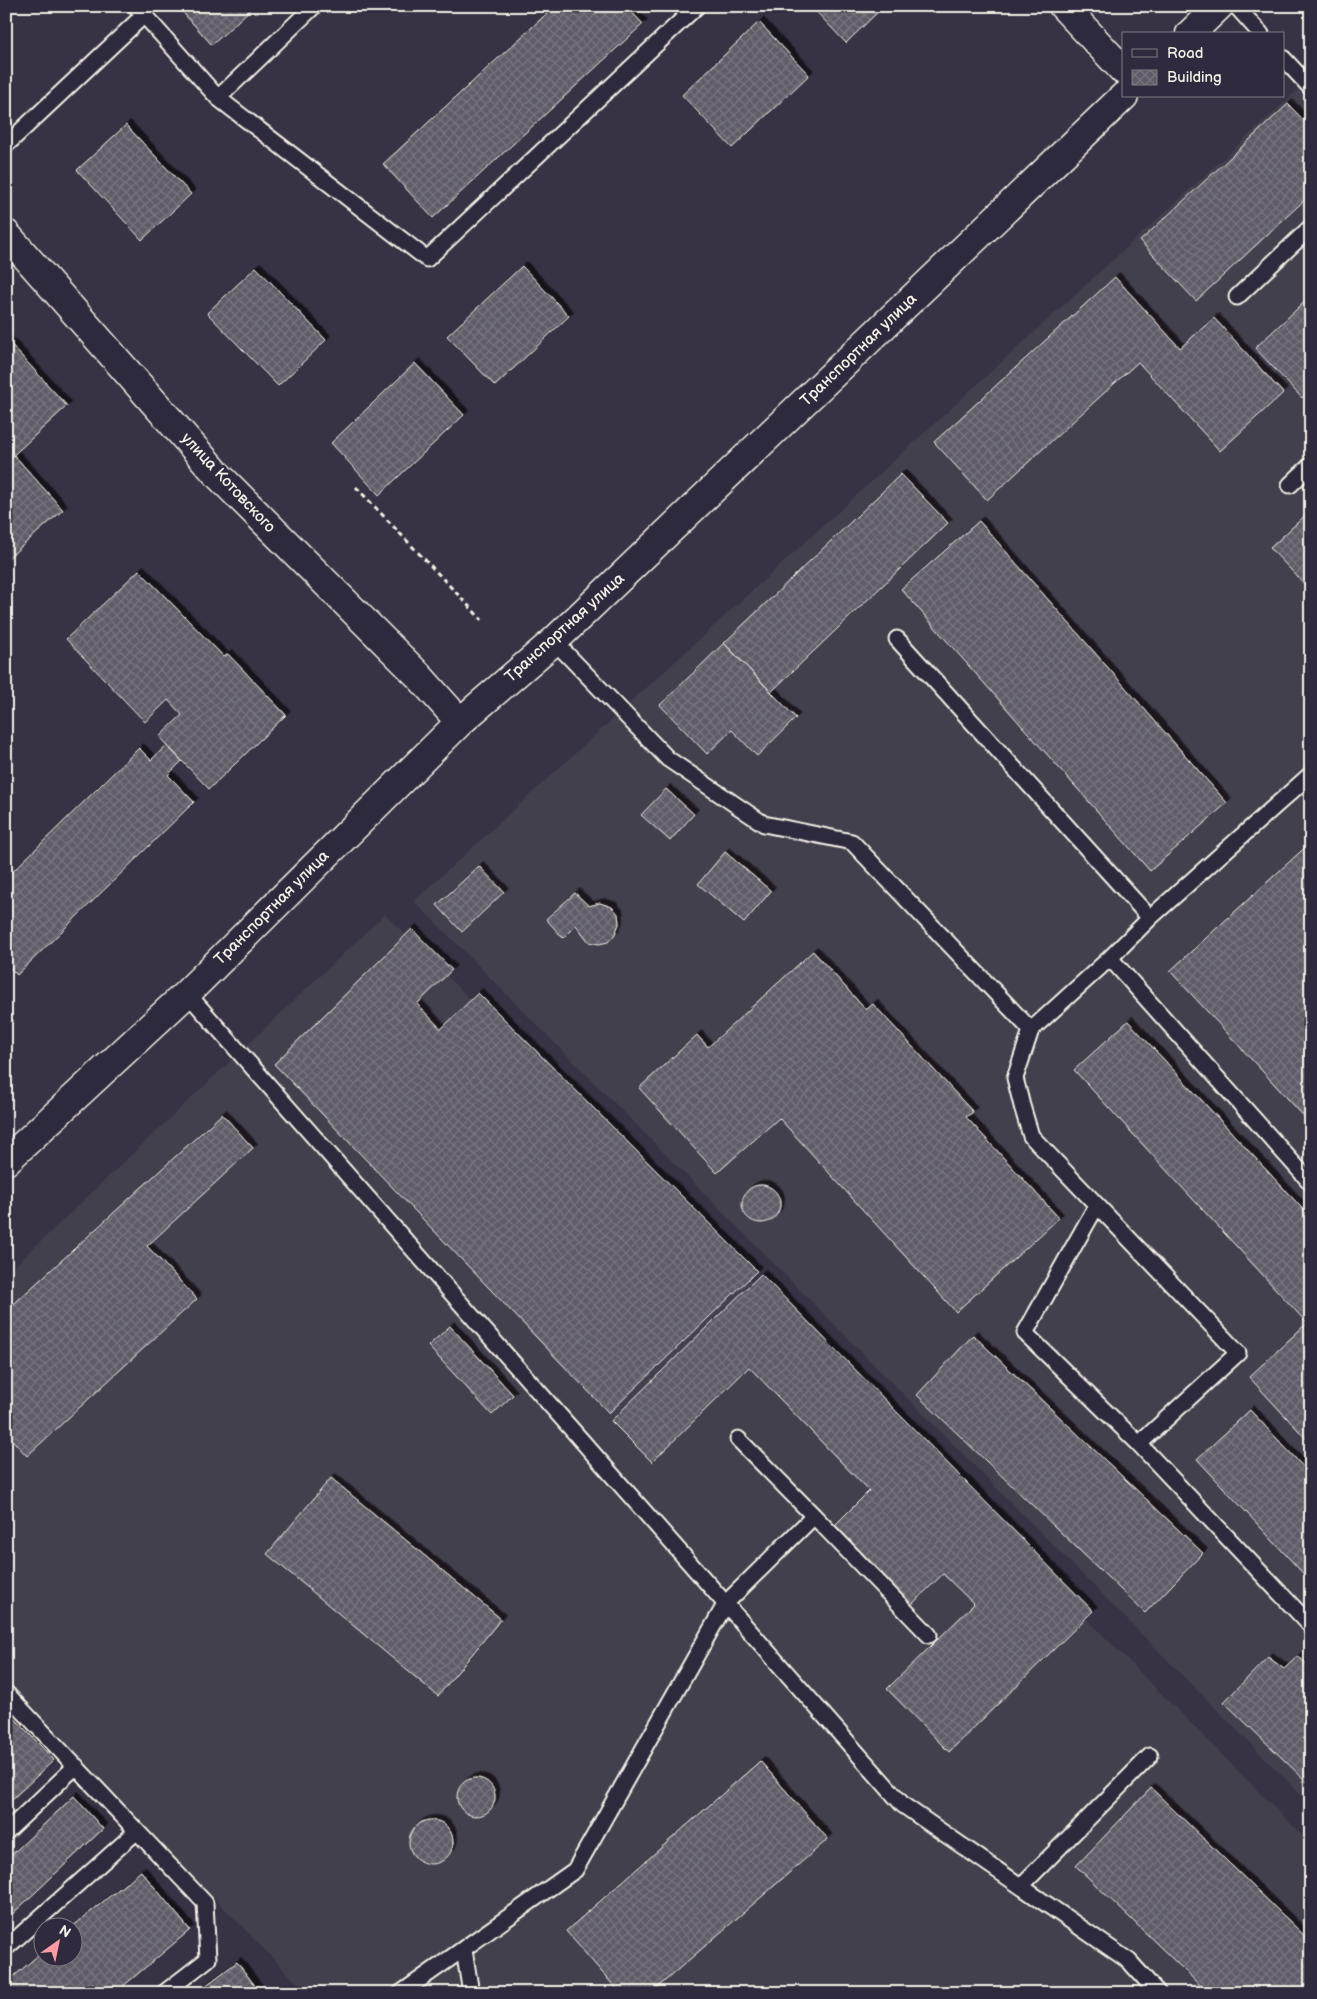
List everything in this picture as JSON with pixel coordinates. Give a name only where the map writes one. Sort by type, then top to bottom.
[{"type":"street","points":[[1063,6],[1122,69]]},
{"type":"street","points":[[1192,32],[1219,6]]},
{"type":"street","name":"Транспортная улица","points":[[6,1161],[187,993],[460,722],[554,641],[1122,98]]},
{"type":"street","name":"улица Котовского","points":[[6,234],[217,474],[412,669],[460,722]]},
{"type":"lane","points":[[218,98],[314,6]]},
{"type":"lane","points":[[6,145],[140,11],[218,98],[427,259],[697,6]]},
{"type":"lane","points":[[1236,6],[1259,32]]},
{"type":"lane","points":[[1284,59],[1311,88]]},
{"type":"lane","points":[[1237,297],[1311,227]]},
{"type":"lane","points":[[1290,485],[1311,465]]},
{"type":"lane","points":[[897,639],[1150,918]]},
{"type":"lane","points":[[554,641],[668,759],[764,824],[852,842],[1031,1030]]},
{"type":"lane","points":[[1139,1444],[1238,1353],[1031,1136],[1016,1078],[1031,1030],[1110,958],[1150,918],[1311,774]]},
{"type":"lane","points":[[1110,958],[1311,1183]]},
{"type":"lane","points":[[187,993],[903,1805],[1129,1961],[1158,1993]]},
{"type":"lane","points":[[1096,1205],[1025,1333],[1139,1444],[1311,1626]]},
{"type":"lane","points":[[738,1439],[929,1635]]},
{"type":"lane","points":[[402,1993],[575,1870],[726,1603],[814,1516]]},
{"type":"lane","points":[[6,1693],[205,1903],[208,1959],[164,1993]]},
{"type":"lane","points":[[1021,1886],[1150,1756]]},
{"type":"lane","points":[[6,1832],[76,1766]]},
{"type":"lane","points":[[6,1948],[137,1831]]},
{"type":"lane","points":[[464,1950],[471,1993]]},
{"type":"path","points":[[356,487],[482,620]]},
{"type":"shaded area","points":[[1311,78],[1311,1805],[414,901]]},
{"type":"shaded area","points":[[385,914],[1311,1844],[1311,1993],[304,1993],[305,1991],[6,1686],[6,1274]]},
{"type":"building","points":[[177,6],[254,6],[212,45]]},
{"type":"building","points":[[555,6],[626,6],[643,24],[433,218],[383,164]]},
{"type":"building","points":[[811,6],[884,6],[846,43]]},
{"type":"building","points":[[759,22],[809,75],[732,148],[682,95]]},
{"type":"building","points":[[1288,104],[1311,128],[1311,194],[1196,301],[1140,241]]},
{"type":"building","points":[[126,125],[191,194],[142,240],[77,170]]},
{"type":"building","points":[[522,266],[569,316],[495,386],[447,336]]},
{"type":"building","points":[[256,267],[326,340],[278,386],[207,313]]},
{"type":"building","points":[[1115,277],[1180,348],[1214,318],[1283,393],[1220,451],[1138,362],[987,500],[934,442]]},
{"type":"building","points":[[1311,296],[1311,390],[1302,398],[1255,348]]},
{"type":"building","points":[[6,339],[67,406],[7,461],[6,460]]},
{"type":"building","points":[[415,363],[464,415],[379,495],[331,443]]},
{"type":"building","points":[[14,455],[63,510],[6,560],[6,462]]},
{"type":"building","points":[[901,474],[948,523],[771,692],[724,643]]},
{"type":"building","points":[[1311,510],[1311,591],[1270,548]]},
{"type":"building","points":[[979,521],[1227,803],[1150,871],[901,589]]},
{"type":"building","points":[[139,570],[224,657],[228,654],[286,715],[209,789],[159,737],[182,715],[168,700],[145,722],[66,639]]},
{"type":"building","points":[[724,643],[796,718],[757,756],[732,730],[707,754],[660,705]]},
{"type":"building","points":[[167,745],[182,761],[168,775],[194,802],[17,975],[6,964],[6,878],[139,748],[151,760]]},
{"type":"building","points":[[666,789],[694,814],[670,841],[641,815]]},
{"type":"building","points":[[1311,842],[1311,1124],[1170,971]]},
{"type":"building","points":[[725,852],[771,891],[744,923],[698,884]]},
{"type":"building","points":[[479,866],[504,892],[462,932],[437,905]]},
{"type":"building","points":[[575,893],[589,906],[600,903],[612,907],[618,914],[619,924],[615,934],[608,942],[599,944],[589,942],[576,925],[563,938],[546,919]]},
{"type":"building","points":[[412,929],[452,970],[417,1004],[441,1029],[478,993],[757,1271],[609,1413],[274,1064]]},
{"type":"building","points":[[813,951],[866,1010],[873,1004],[973,1112],[966,1117],[1059,1218],[956,1312],[779,1118],[717,1173],[639,1088],[697,1035],[708,1047]]},
{"type":"building","points":[[1128,1021],[1311,1218],[1311,1444],[1249,1377],[1307,1323],[1074,1070]]},
{"type":"building","points":[[222,1114],[253,1148],[147,1246],[197,1299],[27,1456],[6,1433],[6,1311]]},
{"type":"building","points":[[761,1185],[775,1190],[780,1204],[775,1218],[761,1223],[747,1218],[742,1204],[747,1190]]},
{"type":"building","points":[[761,1274],[1093,1611],[949,1752],[887,1689],[974,1604],[943,1574],[908,1608],[831,1529],[869,1491],[749,1367],[652,1462],[611,1421]]},
{"type":"building","points":[[450,1326],[513,1395],[492,1415],[428,1346]]},
{"type":"building","points":[[973,1335],[1203,1553],[1145,1613],[917,1395]]},
{"type":"building","points":[[1250,1410],[1311,1475],[1311,1582],[1197,1459]]},
{"type":"building","points":[[331,1478],[501,1619],[438,1696],[267,1554]]},
{"type":"building","points":[[1298,1656],[1311,1668],[1311,1786],[1224,1702],[1268,1657],[1284,1669]]},
{"type":"building","points":[[6,1709],[54,1760],[6,1805]]},
{"type":"building","points":[[760,1761],[828,1839],[651,1993],[620,1993],[566,1931]]},
{"type":"building","points":[[476,1778],[483,1779],[489,1784],[494,1790],[494,1804],[489,1810],[483,1815],[476,1816],[469,1815],[463,1810],[458,1804],[457,1797],[458,1790],[463,1784],[469,1779]]},
{"type":"building","points":[[1151,1788],[1311,1942],[1311,1993],[1208,1993],[1076,1866]]},
{"type":"building","points":[[74,1796],[103,1829],[6,1920],[6,1860]]},
{"type":"building","points":[[427,1820],[435,1820],[447,1826],[453,1842],[447,1858],[435,1864],[427,1864],[415,1858],[409,1846],[409,1838],[415,1826]]},
{"type":"building","points":[[141,1871],[190,1930],[115,1993],[6,1993],[6,1983],[32,1961],[32,1966],[82,1966],[82,1919]]},
{"type":"building","points":[[237,1962],[259,1991],[258,1993],[196,1993]]}]
